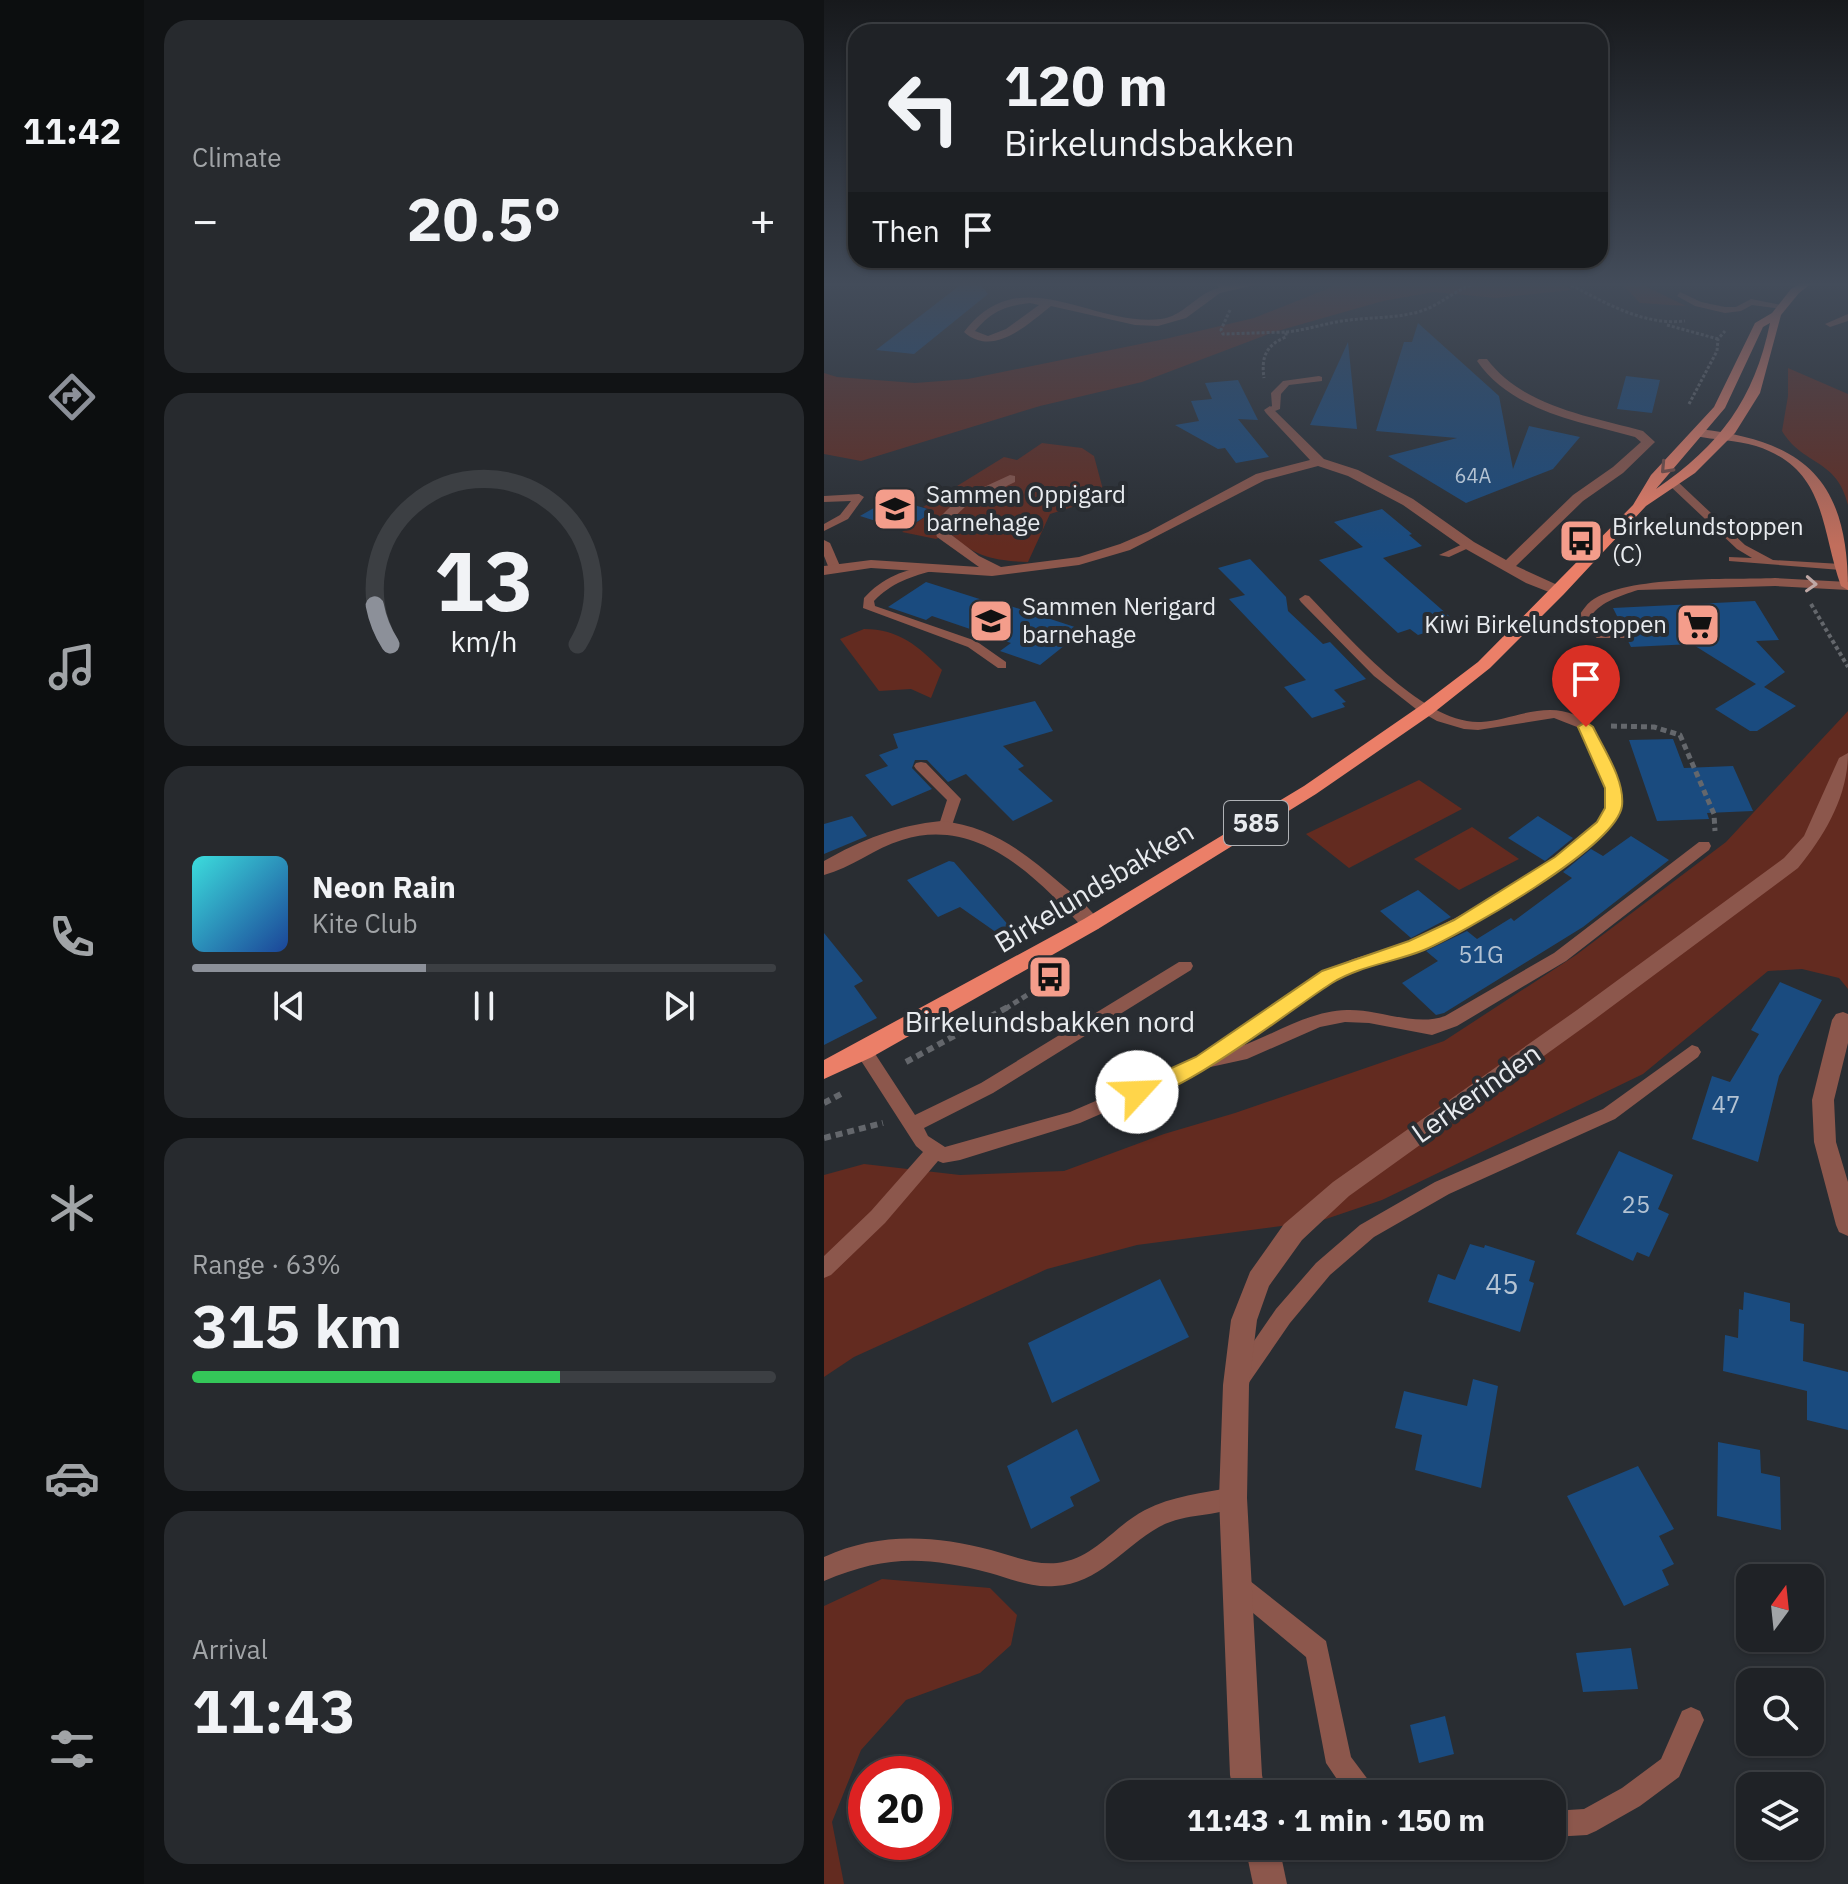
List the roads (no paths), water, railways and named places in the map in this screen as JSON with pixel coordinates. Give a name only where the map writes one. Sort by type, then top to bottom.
[{"type":"main road","name":"585","points":[[1699,433],[1728,392],[1738,371]]},
{"type":"main road","name":"585","points":[[1723,440],[1753,396],[1761,371]]},
{"type":"main road","points":[[1699,433],[1805,469],[1818,483],[1848,586]]},
{"type":"main road","name":"Birkelundsbakken","points":[[824,1070],[864,1051],[1091,924],[1310,790],[1426,710],[1484,665],[1559,591],[1638,507],[1656,478],[1699,433]]},
{"type":"main road","name":"Birkelundsbakken","points":[[1638,507],[1674,484],[1723,440]]},
{"type":"street","points":[[1489,371],[1493,378],[1525,397],[1639,434],[1649,442],[1618,470],[1578,498],[1508,566]]},
{"type":"street","points":[[1270,410],[1319,462]]},
{"type":"street","points":[[829,568],[882,564],[999,571],[1057,566],[1099,557],[1146,540],[1254,479],[1278,469],[1319,462],[1353,473],[1408,502],[1469,545],[1531,580],[1559,591]]},
{"type":"street","points":[[999,571],[982,565],[956,546],[942,534],[940,524],[947,514],[967,500],[1010,479]]},
{"type":"street","name":"Lerkerinden","points":[[1247,1780],[1233,1498],[1236,1385],[1244,1320],[1259,1280],[1293,1232],[1341,1189],[1597,1007],[1791,863],[1812,838],[1848,758]]},
{"type":"street","points":[[824,869],[865,845],[896,835],[945,828],[980,834],[1013,853],[1091,924]]},
{"type":"street","points":[[1843,1020],[1823,1100],[1825,1142],[1848,1225]]},
{"type":"street","points":[[1265,1860],[1270,1884]]},
{"type":"lane","points":[[1270,410],[1277,407],[1276,393],[1286,383],[1319,379]]},
{"type":"lane","points":[[1674,484],[1741,547],[1771,563]]},
{"type":"lane","points":[[824,499],[859,497],[844,517],[824,530]]},
{"type":"lane","points":[[824,543],[829,568]]},
{"type":"lane","points":[[1445,555],[1469,545]]},
{"type":"lane","points":[[1733,559],[1841,567]]},
{"type":"lane","points":[[934,568],[914,570],[883,586],[868,601],[869,608],[959,639],[1002,665]]},
{"type":"lane","points":[[1626,635],[1597,634],[1586,626],[1585,616],[1593,605],[1613,594],[1637,587],[1775,582],[1848,586]]},
{"type":"lane","points":[[864,1051],[922,1141],[943,1155],[1057,1125],[1203,1062],[1329,976],[1415,946],[1497,904],[1561,861],[1603,825],[1613,808],[1613,788],[1586,727],[1567,717],[1543,715],[1495,724],[1464,725],[1426,710],[1410,701],[1305,599]]},
{"type":"lane","points":[[921,766],[954,799],[945,828]]},
{"type":"lane","points":[[1203,1062],[1241,1054],[1317,1021],[1345,1016],[1432,1028],[1451,1021],[1560,957],[1704,846]]},
{"type":"lane","points":[[910,1121],[987,1088],[1185,966]]},
{"type":"lane","points":[[1236,1385],[1283,1316],[1323,1269],[1367,1231],[1442,1188],[1609,1114],[1692,1052]]},
{"type":"lane","points":[[824,1269],[878,1217],[935,1151]]},
{"type":"lane","points":[[824,1569],[837,1562],[881,1550],[915,1548],[952,1551],[1036,1575],[1062,1574],[1084,1568],[1159,1514],[1233,1498]]},
{"type":"lane","points":[[1236,1583],[1317,1650],[1339,1763],[1352,1780]]},
{"type":"lane","points":[[1566,1823],[1587,1822],[1631,1797],[1670,1768],[1691,1720]]},
{"type":"place","name":"Sammen Oppigard barnehage","points":[[895,509]]},
{"type":"place","name":"Birkelundstoppen (C)","points":[[1581,541]]},
{"type":"place","name":"Sammen Nerigard barnehage","points":[[991,621]]},
{"type":"place","name":"Kiwi Birkelundstoppen","points":[[1698,625]]},
{"type":"place","name":"Birkelundsbakken nord","points":[[1050,977]]}]
